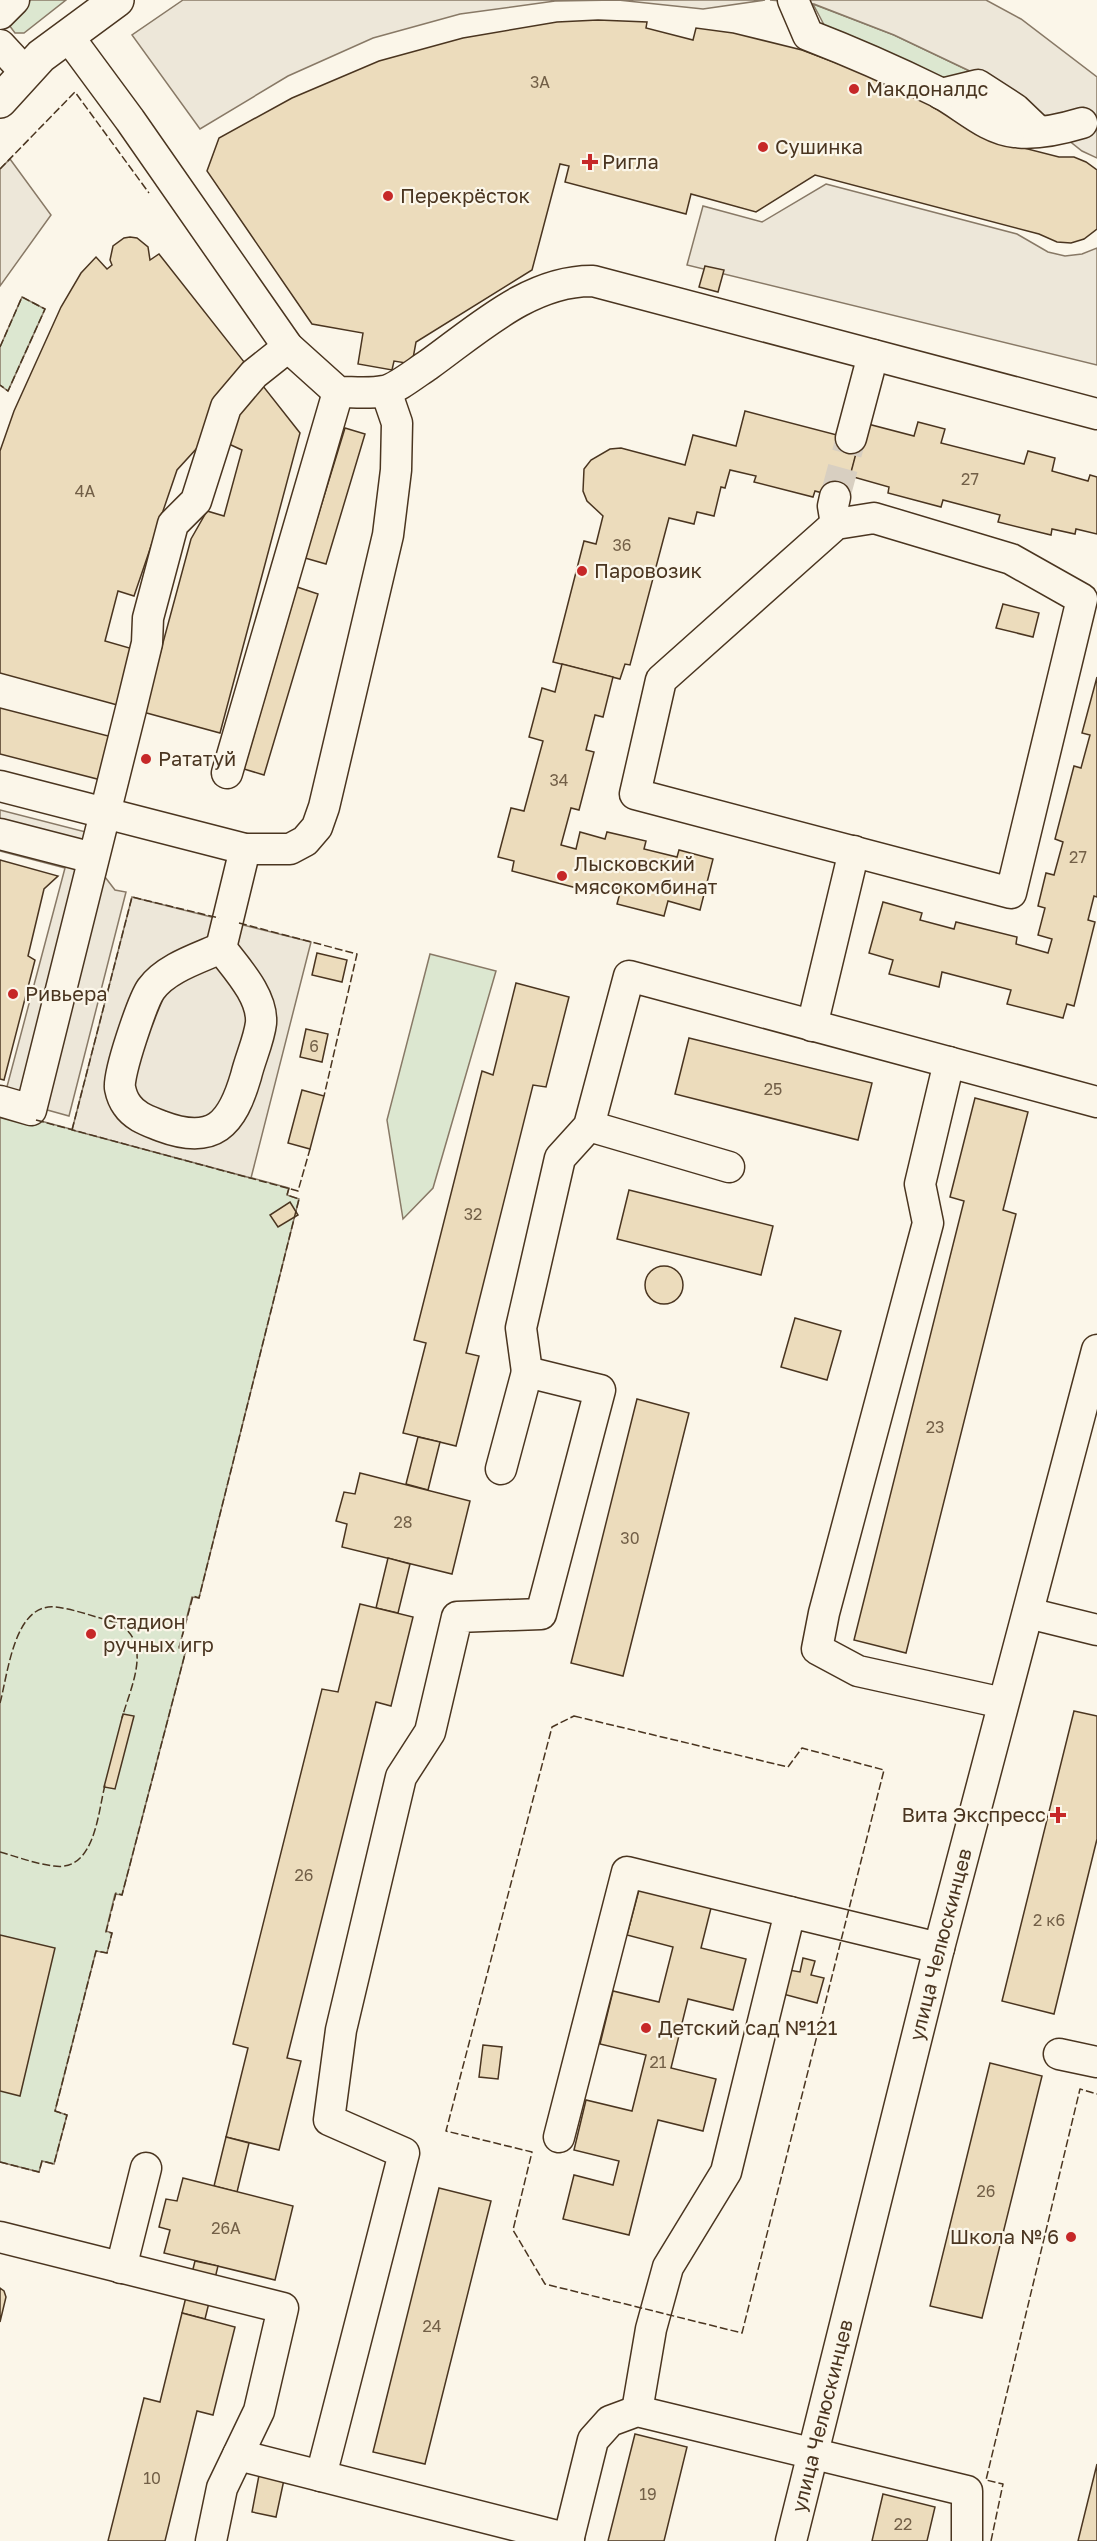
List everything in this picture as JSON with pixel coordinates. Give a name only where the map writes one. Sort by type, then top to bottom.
[{"type":"main road","points":[[0,101],[25,72],[68,36],[117,0]]},
{"type":"street","points":[[0,14],[14,0]]},
{"type":"street","points":[[793,0],[807,35],[856,54],[941,94],[978,85],[1015,109],[1038,131],[1060,130],[1082,123]]},
{"type":"street","points":[[68,36],[130,120],[288,347],[338,392],[386,391],[507,309],[544,289],[576,280],[593,281],[1097,414]]},
{"type":"street","points":[[0,45],[25,72]]},
{"type":"street","points":[[0,1101],[31,1110],[147,644],[148,618],[173,524],[196,501],[226,407],[254,374],[288,347]]},
{"type":"street","points":[[851,438],[873,355]]},
{"type":"street","points":[[0,786],[245,849],[290,849],[305,842],[317,827],[324,807],[388,535],[396,470],[397,423],[386,391]]},
{"type":"street","points":[[227,773],[338,392]]},
{"type":"street","points":[[835,511],[874,518],[1011,559],[1082,599],[1011,893],[855,851],[635,794],[661,680],[835,511]]},
{"type":"street","points":[[0,834],[93,858]]},
{"type":"street","points":[[221,948],[179,967],[150,989],[121,1069],[120,1087],[127,1105],[140,1117],[166,1128],[192,1134],[210,1132],[225,1122],[243,1084],[261,1023],[259,1008],[253,993],[221,948],[245,849]]},
{"type":"street","points":[[813,1026],[855,851]]},
{"type":"street","points":[[501,1469],[527,1372],[521,1328],[560,1158],[589,1126],[629,976],[1097,1102]]},
{"type":"street","points":[[949,1062],[920,1184],[928,1223],[824,1612],[817,1649],[858,1671],[1003,1703]]},
{"type":"street","points":[[589,1126],[729,1167]]},
{"type":"street","name":"улица Челюскинцев","points":[[791,2541],[939,1948],[1003,1703],[1087,1428],[1097,1350]]},
{"type":"street","points":[[321,2476],[404,2153],[330,2120],[341,2030],[401,1777],[430,1732],[457,1617],[541,1614],[600,1390],[527,1372]]},
{"type":"street","points":[[1029,1613],[1097,1630]]},
{"type":"street","points":[[559,2137],[627,1872],[939,1948]]},
{"type":"street","points":[[637,2411],[651,2329],[668,2267],[726,2172],[790,1912]]},
{"type":"street","points":[[1059,2054],[1097,2062]]},
{"type":"street","points":[[121,2268],[146,2168]]},
{"type":"street","points":[[0,2237],[283,2308],[259,2411],[222,2488],[211,2541]]},
{"type":"street","points":[[238,2455],[568,2540],[593,2440],[610,2421],[637,2411],[967,2491],[967,2541]]},
{"type":"green space","points":[[31,0],[66,0],[24,33],[15,33],[9,25],[11,16]]},
{"type":"green space","points":[[813,4],[894,35],[976,74],[936,84],[830,36]]},
{"type":"green space","points":[[22,297],[45,309],[8,391],[0,385],[0,347]]},
{"type":"green space","points":[[430,954],[496,971],[433,1188],[403,1219],[387,1120]]},
{"type":"green space","name":"Стадион ручных игр","points":[[0,1110],[289,1188],[287,1195],[299,1199],[199,1598],[192,1597],[179,1648],[186,1650],[122,1895],[115,1894],[106,1931],[112,1933],[107,1953],[96,1951],[55,2111],[67,2115],[54,2164],[42,2161],[39,2172],[0,2162]]},
{"type":"shaded area","points":[[183,0],[618,0],[555,1],[460,14],[373,38],[288,76],[200,129],[132,35]]},
{"type":"shaded area","points":[[618,0],[765,0],[703,9]]},
{"type":"shaded area","points":[[770,0],[986,0],[1021,19],[1097,77],[1097,158],[1082,151],[1033,112],[976,74],[894,35],[814,4]]},
{"type":"shaded area","points":[[10,159],[51,215],[0,286],[0,169]]},
{"type":"shaded area","points":[[826,184],[1017,234],[1048,252],[1065,256],[1082,254],[1097,248],[1097,365],[687,265],[703,206],[762,222]]},
{"type":"shaded area","points":[[0,810],[113,839],[105,877],[115,890],[126,892],[69,1116],[4,1098],[65,868],[0,851]]},
{"type":"shaded area","points":[[132,897],[311,942],[251,1178],[72,1130]]},
{"type":"building","name":"Перекрёсток","points":[[598,20],[647,22],[646,28],[693,40],[696,28],[733,33],[802,50],[903,88],[1004,143],[1059,157],[1074,157],[1086,162],[1097,170],[1097,229],[1084,239],[1071,243],[1057,242],[1039,234],[815,175],[756,212],[691,194],[686,214],[565,182],[569,166],[560,164],[532,270],[416,342],[412,364],[394,361],[392,370],[358,364],[363,333],[312,324],[207,171],[219,138],[292,98],[379,61],[463,38],[557,22]]},
{"type":"building","points":[[124,238],[137,238],[148,247],[150,260],[159,254],[300,433],[220,733],[0,673],[0,451],[14,411],[61,307],[81,273],[96,257],[107,269],[112,265],[110,260],[113,246]],"holes":[[[209,435],[242,450],[224,516],[207,511],[191,539],[147,702],[140,651],[105,641],[118,591],[134,596],[177,470]]]},
{"type":"building","points":[[705,266],[724,270],[718,292],[699,287]]},
{"type":"building","points":[[745,411],[860,441],[844,499],[815,491],[813,497],[754,482],[756,476],[730,470],[725,488],[721,487],[714,516],[697,512],[694,524],[669,518],[630,665],[625,664],[620,679],[553,662],[584,541],[596,544],[603,516],[587,501],[583,491],[584,469],[591,460],[610,449],[621,448],[685,465],[693,435],[736,446]]},
{"type":"building","points":[[918,422],[945,429],[941,443],[1024,464],[1028,451],[1055,458],[1052,471],[1088,481],[1090,475],[1097,477],[1097,534],[1076,529],[1075,534],[1052,529],[1051,535],[998,522],[1000,515],[943,500],[941,507],[888,493],[889,487],[850,476],[864,423],[914,436]]},
{"type":"building","points":[[345,428],[365,434],[326,564],[305,558]]},
{"type":"building","points":[[297,587],[318,594],[264,775],[244,769]]},
{"type":"building","points":[[1003,604],[1039,613],[1033,637],[996,628]]},
{"type":"building","points":[[562,664],[613,677],[603,717],[595,715],[586,750],[594,752],[579,810],[571,808],[561,845],[576,849],[580,832],[605,839],[607,832],[646,841],[644,849],[677,857],[679,850],[713,859],[700,910],[668,901],[664,916],[617,904],[621,889],[594,883],[592,892],[512,871],[514,861],[498,857],[511,808],[524,811],[543,741],[529,737],[542,688],[555,692]]},
{"type":"building","points":[[1097,677],[1097,897],[1094,896],[1088,920],[1095,922],[1074,1006],[1067,1004],[1063,1018],[1007,1004],[1011,990],[942,972],[939,987],[889,974],[893,960],[869,953],[883,902],[922,913],[920,920],[954,929],[956,922],[1017,937],[1016,944],[1048,953],[1052,939],[1038,935],[1045,908],[1038,906],[1046,873],[1054,875],[1063,842],[1055,839],[1074,766],[1081,768],[1090,735],[1082,733]]},
{"type":"building","points":[[0,708],[116,738],[105,781],[0,754]]},
{"type":"building","name":"Ривьера","points":[[0,860],[58,876],[44,889],[28,956],[35,960],[4,1080],[0,1079]]},
{"type":"building","points":[[317,953],[347,960],[342,982],[312,975]]},
{"type":"building","points":[[516,983],[569,997],[546,1087],[533,1085],[466,1353],[479,1356],[456,1446],[403,1433],[426,1343],[414,1340],[482,1071],[493,1075]]},
{"type":"building","points":[[306,1029],[328,1034],[322,1062],[300,1057]]},
{"type":"building","points":[[689,1038],[872,1083],[858,1140],[675,1094]]},
{"type":"building","points":[[302,1090],[324,1096],[310,1149],[288,1143]]},
{"type":"building","points":[[975,1098],[1028,1112],[1003,1210],[1016,1214],[906,1653],[854,1640],[964,1201],[950,1197]]},
{"type":"building","points":[[629,1190],[773,1226],[761,1275],[617,1239]]},
{"type":"building","points":[[290,1202],[298,1215],[278,1227],[270,1215]]},
{"type":"building","points":[[664,1266],[678,1271],[683,1285],[678,1299],[664,1304],[650,1299],[645,1285],[650,1271]]},
{"type":"building","points":[[795,1318],[841,1331],[827,1380],[781,1367]]},
{"type":"building","points":[[637,1399],[689,1413],[623,1676],[571,1663]]},
{"type":"building","points":[[418,1437],[440,1442],[428,1490],[406,1484]]},
{"type":"building","points":[[360,1473],[470,1501],[452,1574],[342,1547],[347,1524],[336,1521],[344,1492],[355,1494]]},
{"type":"building","points":[[388,1558],[410,1564],[398,1613],[376,1608]]},
{"type":"building","points":[[360,1604],[413,1617],[391,1706],[376,1702],[287,2058],[301,2061],[279,2150],[226,2137],[248,2048],[233,2044],[322,1689],[338,1692]]},
{"type":"building","points":[[1074,1711],[1097,1716],[1097,1839],[1054,2014],[1002,2001]]},
{"type":"building","points":[[123,1714],[134,1716],[115,1789],[104,1787]]},
{"type":"building","points":[[640,1886],[712,1904],[701,1948],[746,1959],[733,2010],[688,1999],[671,2068],[716,2079],[703,2131],[658,2120],[629,2235],[563,2219],[574,2175],[613,2185],[619,2161],[574,2150],[586,2100],[632,2111],[646,2055],[600,2044],[613,1991],[659,2002],[673,1947],[627,1935]]},
{"type":"building","points":[[0,1935],[55,1948],[20,2096],[0,2091]]},
{"type":"building","points":[[803,1958],[815,1961],[811,1975],[824,1978],[817,2003],[783,1994],[789,1970],[800,1972]]},
{"type":"building","points":[[483,2045],[502,2047],[498,2079],[479,2077]]},
{"type":"building","points":[[990,2063],[1042,2076],[982,2318],[930,2306]]},
{"type":"building","points":[[226,2137],[249,2143],[237,2192],[214,2186]]},
{"type":"building","points":[[183,2178],[293,2206],[275,2280],[164,2253],[170,2230],[159,2227],[166,2199],[177,2201]]},
{"type":"building","points":[[439,2188],[491,2201],[425,2464],[373,2452]]},
{"type":"building","points":[[195,2261],[218,2266],[205,2319],[182,2313]]},
{"type":"building","points":[[0,2288],[6,2297],[0,2322]]},
{"type":"building","points":[[182,2313],[235,2327],[213,2415],[197,2411],[165,2541],[108,2541],[144,2398],[160,2402]]},
{"type":"building","points":[[635,2434],[687,2447],[664,2541],[608,2541]]},
{"type":"building","points":[[1097,2464],[1097,2541],[1078,2541]]},
{"type":"building","points":[[260,2470],[285,2475],[276,2517],[252,2512]]},
{"type":"building","points":[[883,2494],[935,2507],[927,2541],[872,2541]]},
{"type":"tunnel","points":[[835,497],[851,438]]},
{"type":"fence","points":[[0,169],[75,92],[149,193]]},
{"type":"fence","points":[[0,347],[22,297],[45,309],[8,391],[0,385]]},
{"type":"fence","points":[[72,1130],[132,897],[219,918]]},
{"type":"fence","points":[[239,923],[357,954],[324,1096]]},
{"type":"fence","points":[[36,1120],[298,1191],[310,1149]]},
{"type":"fence","points":[[0,2162],[39,2172],[42,2161],[54,2164],[67,2115],[55,2111],[96,1951],[107,1953],[112,1933],[106,1932],[116,1893],[122,1895],[186,1650],[179,1648],[193,1596],[199,1598],[299,1199],[287,1195],[289,1188]]},
{"type":"fence","points":[[0,1703],[10,1659],[22,1628],[30,1616],[41,1609],[55,1607],[118,1623],[129,1632],[135,1642],[137,1666],[122,1718]]},
{"type":"fence","points":[[574,1716],[788,1767],[802,1748],[884,1770],[742,2333],[545,2284],[513,2230],[532,2152],[446,2131],[552,1727],[574,1716]]},
{"type":"fence","points":[[0,1852],[54,1866],[68,1865],[78,1860],[92,1838],[105,1785]]},
{"type":"fence","points":[[991,2541],[1003,2484],[986,2480],[1080,2089],[1097,2094]]},
{"type":"place","name":"Макдоналдс","points":[[854,89]]},
{"type":"place","name":"Сушинка","points":[[763,147]]},
{"type":"place","name":"Ригла","points":[[590,162]]},
{"type":"place","name":"Перекрёсток","points":[[388,196]]},
{"type":"place","name":"Паровозик","points":[[582,571]]},
{"type":"place","name":"Рататуй","points":[[146,759]]},
{"type":"place","name":"Лысковский мясокомбинат","points":[[562,876]]},
{"type":"place","name":"Ривьера","points":[[13,994]]},
{"type":"place","name":"Стадион ручных игр","points":[[91,1634]]},
{"type":"place","name":"Вита Экспресс","points":[[1058,1815]]},
{"type":"place","name":"Детский сад №121","points":[[646,2028]]},
{"type":"place","name":"Школа № 6","points":[[1071,2237]]}]
